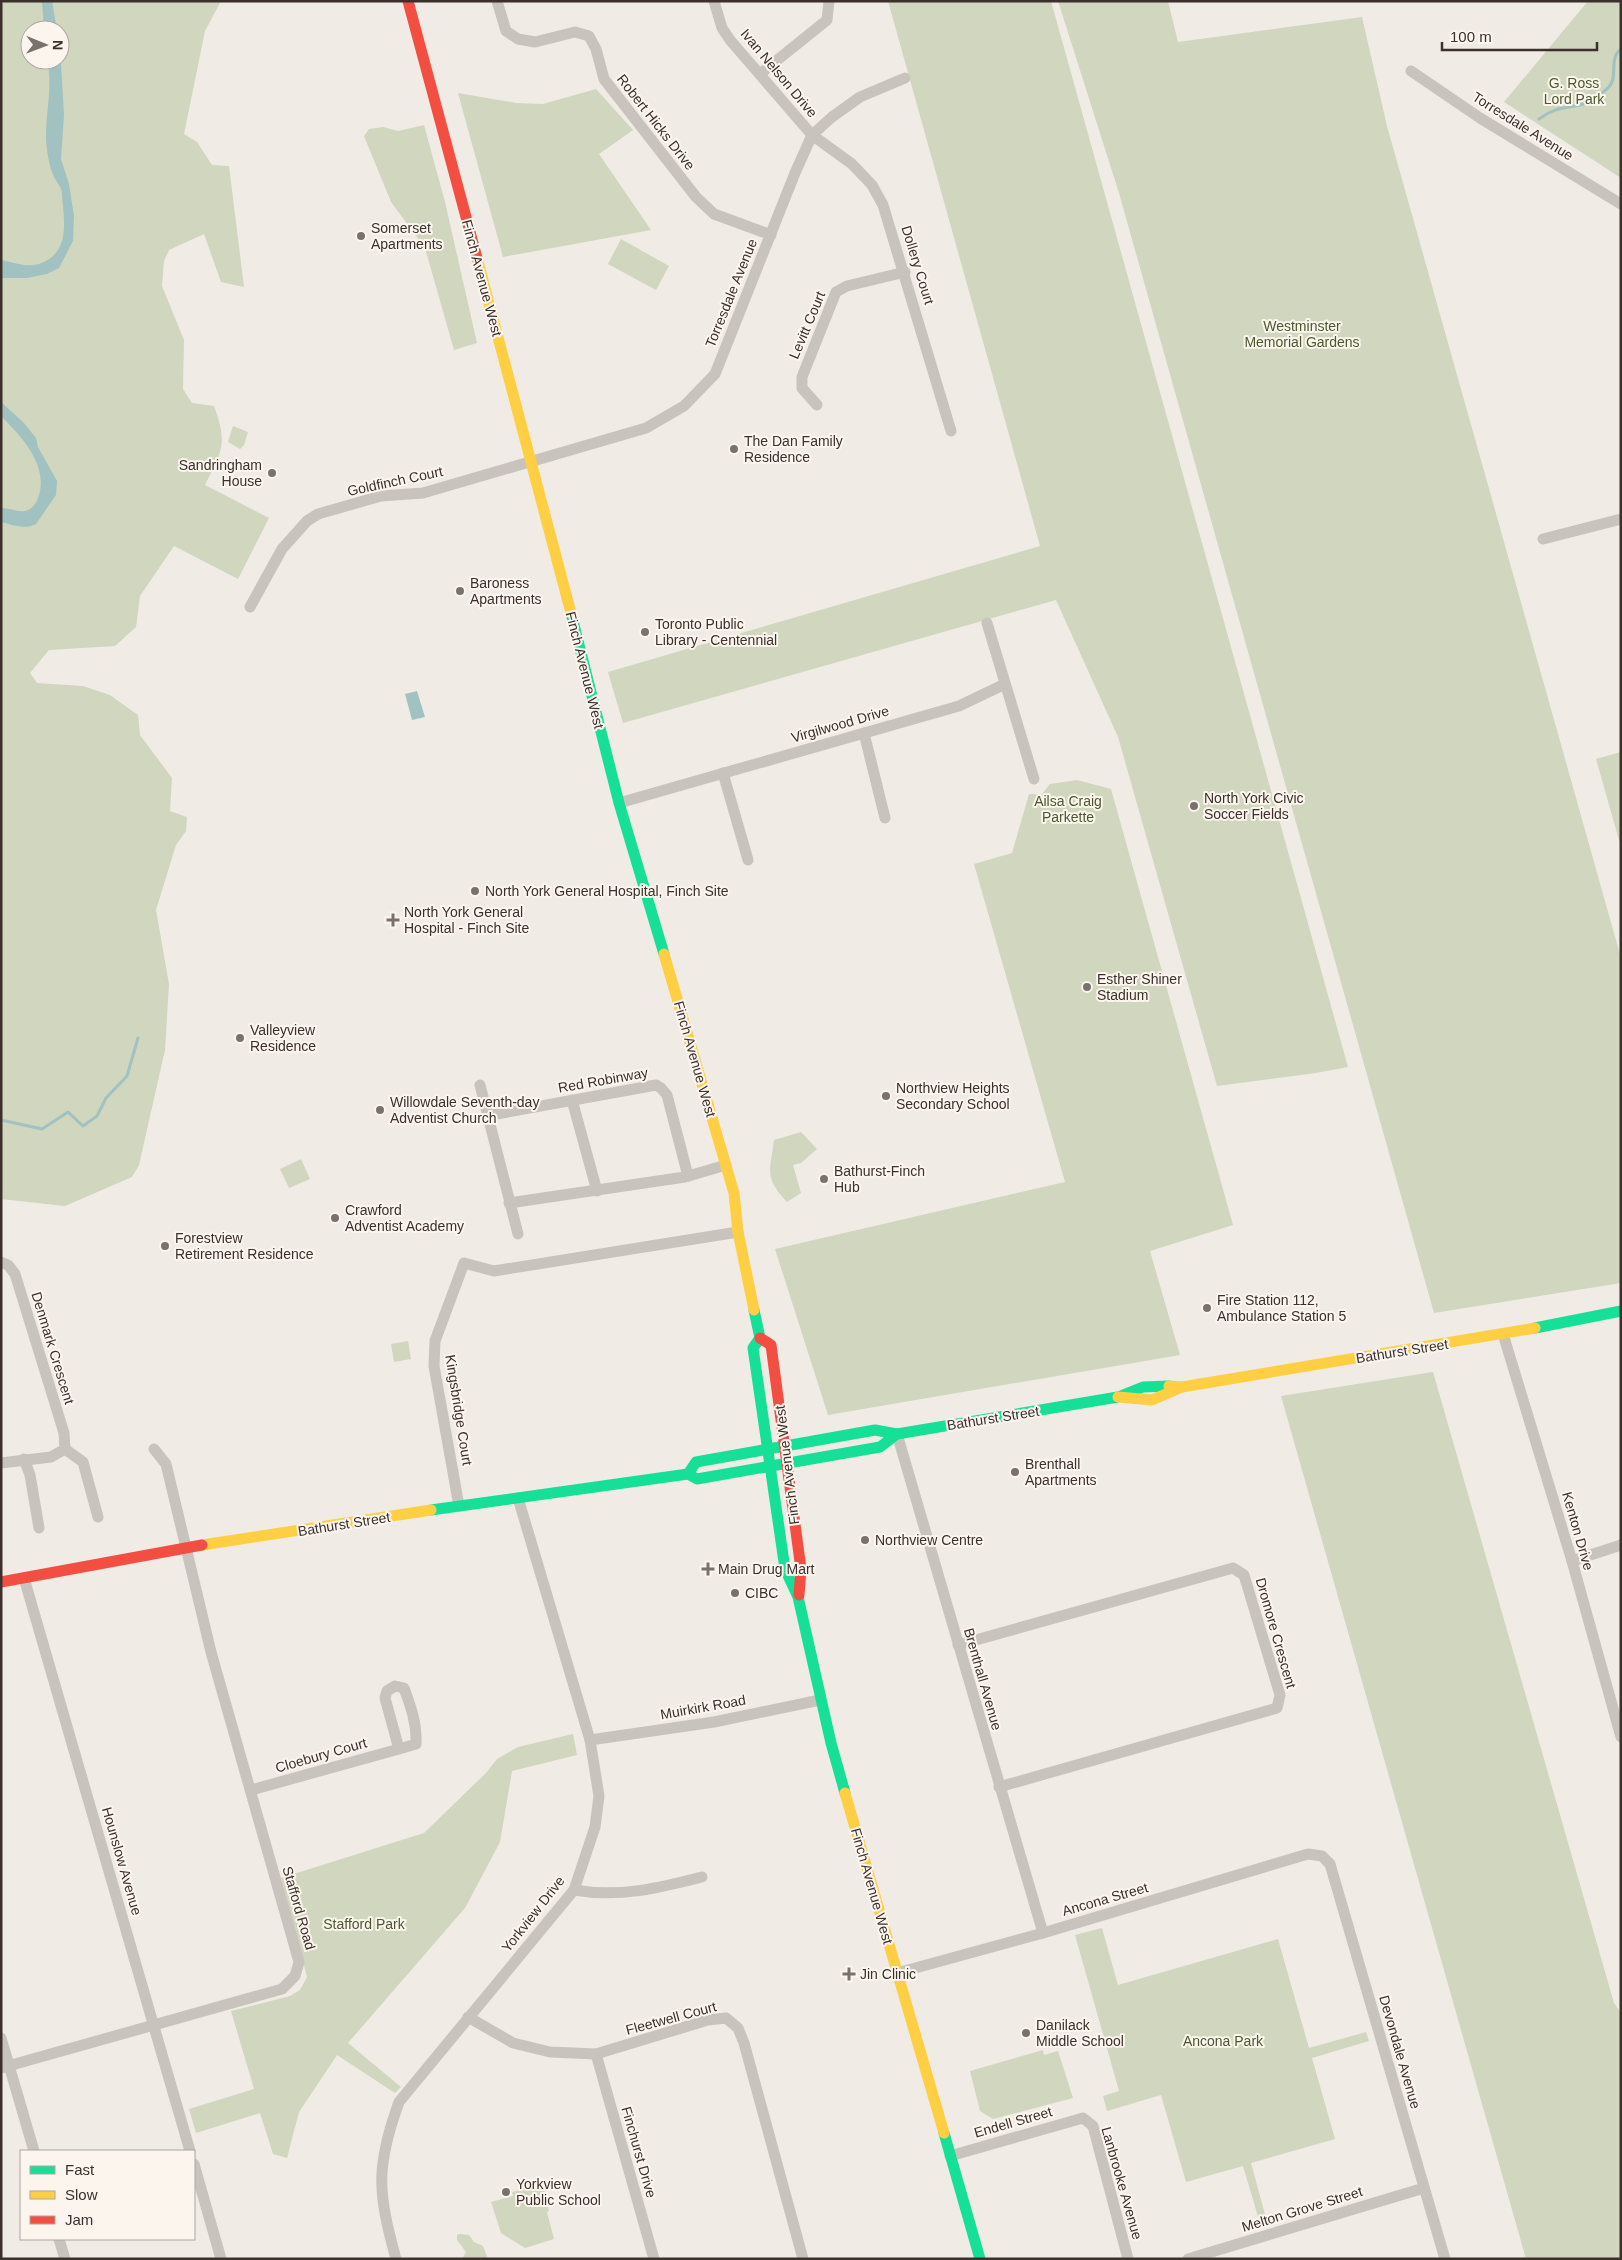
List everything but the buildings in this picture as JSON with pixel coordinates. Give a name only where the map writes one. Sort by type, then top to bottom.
[{"type":"main road","name":"Finch Avenue West","points":[[408,1],[532,461],[618,803],[734,1193],[738,1232],[760,1338],[771,1346],[801,1569],[798,1597]]},
{"type":"main road","name":"Bathurst Street","points":[[688,1474],[696,1462],[767,1448],[875,1430],[897,1434],[1118,1397],[1141,1386],[1153,1384],[1182,1387],[1503,1334],[1621,1311]]},
{"type":"main road","name":"Finch Avenue West","points":[[760,1338],[753,1348],[785,1570],[798,1597],[820,1700],[980,2259]]},
{"type":"main road","name":"Bathurst Street","points":[[1,1582],[185,1548],[459,1506],[688,1474],[697,1479],[770,1467],[880,1447],[897,1434]]},
{"type":"street","name":"Robert Hicks Drive","points":[[497,1],[506,31],[518,39],[535,42],[575,32],[588,36],[596,49],[604,79],[696,197],[714,214],[771,235]]},
{"type":"street","name":"Ivan Nelson Drive","points":[[714,1],[722,28],[812,135]]},
{"type":"street","points":[[760,74],[827,20],[830,1]]},
{"type":"street","name":"Torresdale Avenue","points":[[1411,70],[1480,118],[1621,204]]},
{"type":"street","name":"Torresdale Avenue","points":[[532,461],[646,428],[684,406],[715,374],[812,135],[860,98],[905,78]]},
{"type":"street","name":"Dollery Court","points":[[812,135],[852,164],[872,186],[883,205],[905,272],[951,431]]},
{"type":"street","name":"Levitt Court","points":[[817,405],[802,388],[802,377],[836,292],[847,286],[905,272]]},
{"type":"street","name":"Goldfinch Court","points":[[250,607],[282,550],[307,520],[318,514],[381,496],[423,493],[532,461]]},
{"type":"street","points":[[1543,539],[1621,519]]},
{"type":"street","points":[[987,623],[1034,779]]},
{"type":"street","name":"Virgilwood Drive","points":[[618,803],[959,706],[1005,684]]},
{"type":"street","points":[[864,733],[885,818]]},
{"type":"street","points":[[723,773],[748,860]]},
{"type":"street","points":[[480,1085],[486,1116],[518,1234]]},
{"type":"street","name":"Red Robinway","points":[[486,1116],[651,1085],[662,1088],[667,1096],[688,1176]]},
{"type":"street","points":[[572,1100],[596,1191]]},
{"type":"street","points":[[510,1203],[688,1176],[726,1165]]},
{"type":"street","name":"Kingsbridge Court","points":[[459,1506],[434,1366],[437,1335],[464,1263],[494,1271],[738,1232]]},
{"type":"street","name":"Denmark Crescent","points":[[1,1262],[8,1265],[15,1274],[64,1433],[65,1449]]},
{"type":"street","name":"Kenton Drive","points":[[1503,1334],[1572,1561],[1621,1737]]},
{"type":"street","name":"Brenthall Avenue","points":[[897,1434],[1043,1933]]},
{"type":"street","points":[[1,1463],[51,1457],[65,1449],[83,1462],[98,1517]]},
{"type":"street","name":"Stafford Road","points":[[5,2066],[282,1990],[295,1976],[299,1962],[211,1652],[166,1464],[154,1450]]},
{"type":"street","points":[[24,1459],[30,1476],[39,1528]]},
{"type":"street","name":"Yorkview Drive","points":[[396,2259],[382,2196],[381,2169],[386,2138],[399,2102],[574,1890],[595,1827],[599,1796],[590,1740],[518,1498]]},
{"type":"street","points":[[1572,1561],[1621,1545]]},
{"type":"street","name":"Dromore Crescent","points":[[958,1645],[1233,1568],[1244,1575],[1280,1695],[1277,1708],[999,1787]]},
{"type":"street","name":"Hounslow Avenue","points":[[24,1578],[190,2150]]},
{"type":"street","name":"Cloebury Court","points":[[251,1790],[399,1749],[416,1744],[417,1727],[404,1688],[395,1686],[386,1691],[385,1698],[399,1749]]},
{"type":"street","name":"Muirkirk Road","points":[[590,1740],[714,1722],[820,1700]]},
{"type":"street","name":"Ancona Street","points":[[897,1973],[1043,1933],[1308,1854],[1322,1856]]},
{"type":"street","name":"Devondale Avenue","points":[[1322,1856],[1330,1864],[1445,2259]]},
{"type":"street","points":[[574,1890],[604,1895],[653,1889],[702,1877]]},
{"type":"street","name":"Fleetwell Court","points":[[468,2017],[513,2043],[550,2052],[596,2054],[708,2020],[726,2018],[738,2028],[744,2043],[803,2259]]},
{"type":"street","points":[[1,2038],[5,2066],[34,2150]]},
{"type":"street","name":"Finchurst Drive","points":[[596,2054],[654,2259]]},
{"type":"street","name":"Endell Street","points":[[950,2156],[1084,2118]]},
{"type":"street","name":"Lanbrooke Avenue","points":[[1084,2118],[1093,2126],[1128,2259]]},
{"type":"street","points":[[195,2168],[221,2259]]},
{"type":"street","name":"Melton Grove Street","points":[[1188,2259],[1424,2188]]},
{"type":"street","points":[[59,2240],[65,2259]]},
{"type":"green space","points":[[1,1],[221,1],[205,31],[184,134],[197,142],[212,165],[229,166],[244,287],[221,282],[204,234],[169,250],[164,261],[162,286],[184,340],[183,389],[192,403],[214,406],[221,430],[222,439],[219,455],[205,485],[269,518],[238,579],[174,546],[140,596],[136,627],[115,646],[49,650],[30,673],[37,683],[83,686],[110,695],[138,715],[140,735],[172,778],[170,811],[187,817],[186,831],[176,845],[156,910],[169,984],[165,1050],[139,1165],[132,1177],[65,1206],[1,1199]]},
{"type":"green space","points":[[888,1],[1051,1],[1348,1067],[1217,1086],[1118,737],[1056,600],[623,723],[608,672],[1040,546]]},
{"type":"green space","name":"Westminster Memorial Gardens","points":[[1058,1],[1168,1],[1178,42],[1362,17],[1387,126],[1621,958],[1621,1283],[1434,1313],[1119,193]]},
{"type":"green space","name":"G. Ross Lord Park","points":[[1588,1],[1621,1],[1621,178],[1504,102]]},
{"type":"green space","points":[[596,89],[633,130],[599,154],[651,230],[503,257],[458,93],[516,103],[543,104]]},
{"type":"green space","points":[[424,125],[445,202],[477,343],[454,350],[425,248],[391,202],[364,136],[369,129],[383,127],[398,131]]},
{"type":"green space","points":[[621,239],[669,266],[656,290],[608,264]]},
{"type":"green space","points":[[233,426],[248,432],[244,445],[240,449],[228,442]]},
{"type":"green space","points":[[1621,752],[1621,847],[1596,759]]},
{"type":"green space","name":"Ailsa Craig Parkette","points":[[1077,780],[1111,789],[1233,1225],[1150,1251],[1180,1355],[828,1415],[775,1249],[1065,1182],[974,864],[1012,853],[1029,794],[1042,794],[1050,784]]},
{"type":"green space","points":[[801,1132],[817,1149],[801,1163],[793,1165],[801,1193],[787,1202],[775,1186],[770,1174],[774,1140]]},
{"type":"green space","points":[[301,1159],[310,1179],[289,1188],[280,1169]]},
{"type":"green space","points":[[408,1341],[411,1359],[394,1362],[391,1344]]},
{"type":"green space","points":[[1433,1372],[1614,2003],[1621,2013],[1621,2259],[1526,2259],[1281,1396]]},
{"type":"green space","name":"Stafford Park","points":[[573,1734],[577,1755],[512,1771],[500,1842],[465,1908],[348,2043],[401,2087],[395,2093],[337,2055],[299,2112],[287,2158],[273,2154],[260,2113],[196,2133],[189,2109],[254,2089],[231,2011],[290,1996],[300,1990],[307,1977],[281,1878],[424,1833],[486,1773],[497,1759],[518,1747]]},
{"type":"green space","name":"Ancona Park","points":[[1102,1928],[1118,1985],[1278,1939],[1309,2048],[1366,2032],[1369,2041],[1312,2058],[1335,2139],[1251,2163],[1266,2218],[1259,2220],[1243,2166],[1186,2182],[1161,2095],[1107,2111],[1103,2096],[1119,2091],[1075,1935]]},
{"type":"green space","points":[[1043,2050],[1044,2055],[1058,2051],[1073,2098],[993,2119],[980,2111],[970,2071]]},
{"type":"green space","points":[[543,2184],[549,2211],[547,2212],[554,2239],[525,2248],[501,2233],[491,2202],[513,2196],[512,2192]]},
{"type":"green space","points":[[457,2235],[469,2235],[474,2242],[483,2246],[488,2259],[462,2259],[466,2252],[457,2240]]},
{"type":"water","points":[[42,1],[52,1],[55,20],[43,20]]},
{"type":"water","points":[[49,70],[61,70],[64,115],[61,159],[69,184],[74,216],[73,241],[59,268],[47,274],[27,278],[1,278],[1,260],[35,265],[48,260],[59,248],[64,232],[61,189],[54,177],[47,151],[46,126]]},
{"type":"water","points":[[1,402],[24,423],[36,438],[38,447],[57,481],[56,495],[36,524],[28,527],[1,522],[1,508],[22,511],[29,509],[37,500],[41,486],[37,463],[25,442],[1,416]]},
{"type":"water","points":[[417,691],[425,717],[412,720],[405,694]]},
{"type":"waterway","points":[[1539,119],[1552,111],[1589,102],[1608,88],[1613,79],[1615,57],[1621,49]]},
{"type":"waterway","points":[[1,1120],[42,1129],[68,1112],[83,1126],[97,1116],[106,1098],[127,1076],[138,1038]]},
{"type":"traffic: fast","points":[[571,613],[619,803],[664,954]]},
{"type":"traffic: fast","points":[[754,1310],[760,1338],[753,1348],[785,1569],[798,1597],[831,1743],[845,1793]]},
{"type":"traffic: fast","points":[[1535,1328],[1621,1311]]},
{"type":"traffic: fast","points":[[688,1474],[696,1462],[875,1430],[897,1434],[1118,1397],[1143,1387],[1169,1386]]},
{"type":"traffic: fast","points":[[431,1510],[688,1474],[697,1479],[880,1447],[897,1434]]},
{"type":"traffic: fast","points":[[944,2133],[980,2259]]},
{"type":"traffic: slow","points":[[477,258],[571,613]]},
{"type":"traffic: slow","points":[[664,954],[734,1193],[738,1232],[754,1310]]},
{"type":"traffic: slow","points":[[1169,1386],[1182,1387],[1535,1328]]},
{"type":"traffic: slow","points":[[1118,1397],[1152,1400],[1182,1387]]},
{"type":"traffic: slow","points":[[202,1545],[431,1510]]},
{"type":"traffic: slow","points":[[845,1793],[944,2133]]},
{"type":"traffic: jam","points":[[408,1],[477,258]]},
{"type":"traffic: jam","points":[[760,1338],[771,1345],[801,1569],[799,1595]]},
{"type":"traffic: jam","points":[[1,1582],[202,1545]]},
{"type":"place","name":"Somerset Apartments","points":[[361,236]]},
{"type":"place","name":"The Dan Family Residence","points":[[734,449]]},
{"type":"place","name":"Sandringham House","points":[[272,473]]},
{"type":"place","name":"Baroness Apartments","points":[[460,591]]},
{"type":"place","name":"Toronto Public Library - Centennial","points":[[645,632]]},
{"type":"place","name":"North York Civic Soccer Fields","points":[[1194,806]]},
{"type":"place","name":"North York General Hospital, Finch Site","points":[[475,891]]},
{"type":"place","name":"North York General Hospital - Finch Site","points":[[393,920]]},
{"type":"place","name":"Esther Shiner Stadium","points":[[1087,987]]},
{"type":"place","name":"Valleyview Residence","points":[[240,1038]]},
{"type":"place","name":"Northview Heights Secondary School","points":[[886,1096]]},
{"type":"place","name":"Willowdale Seventh-day Adventist Church","points":[[380,1110]]},
{"type":"place","name":"Bathurst-Finch Hub","points":[[824,1179]]},
{"type":"place","name":"Crawford Adventist Academy","points":[[335,1218]]},
{"type":"place","name":"Forestview Retirement Residence","points":[[165,1246]]},
{"type":"place","name":"Fire Station 112, Ambulance Station 5","points":[[1207,1308]]},
{"type":"place","name":"Brenthall Apartments","points":[[1015,1472]]},
{"type":"place","name":"Northview Centre","points":[[865,1540]]},
{"type":"place","name":"Main Drug Mart","points":[[708,1569]]},
{"type":"place","name":"CIBC","points":[[735,1593]]},
{"type":"place","name":"Jin Clinic","points":[[849,1974]]},
{"type":"place","name":"Danilack Middle School","points":[[1026,2033]]},
{"type":"place","name":"Yorkview Public School","points":[[506,2192]]}]
